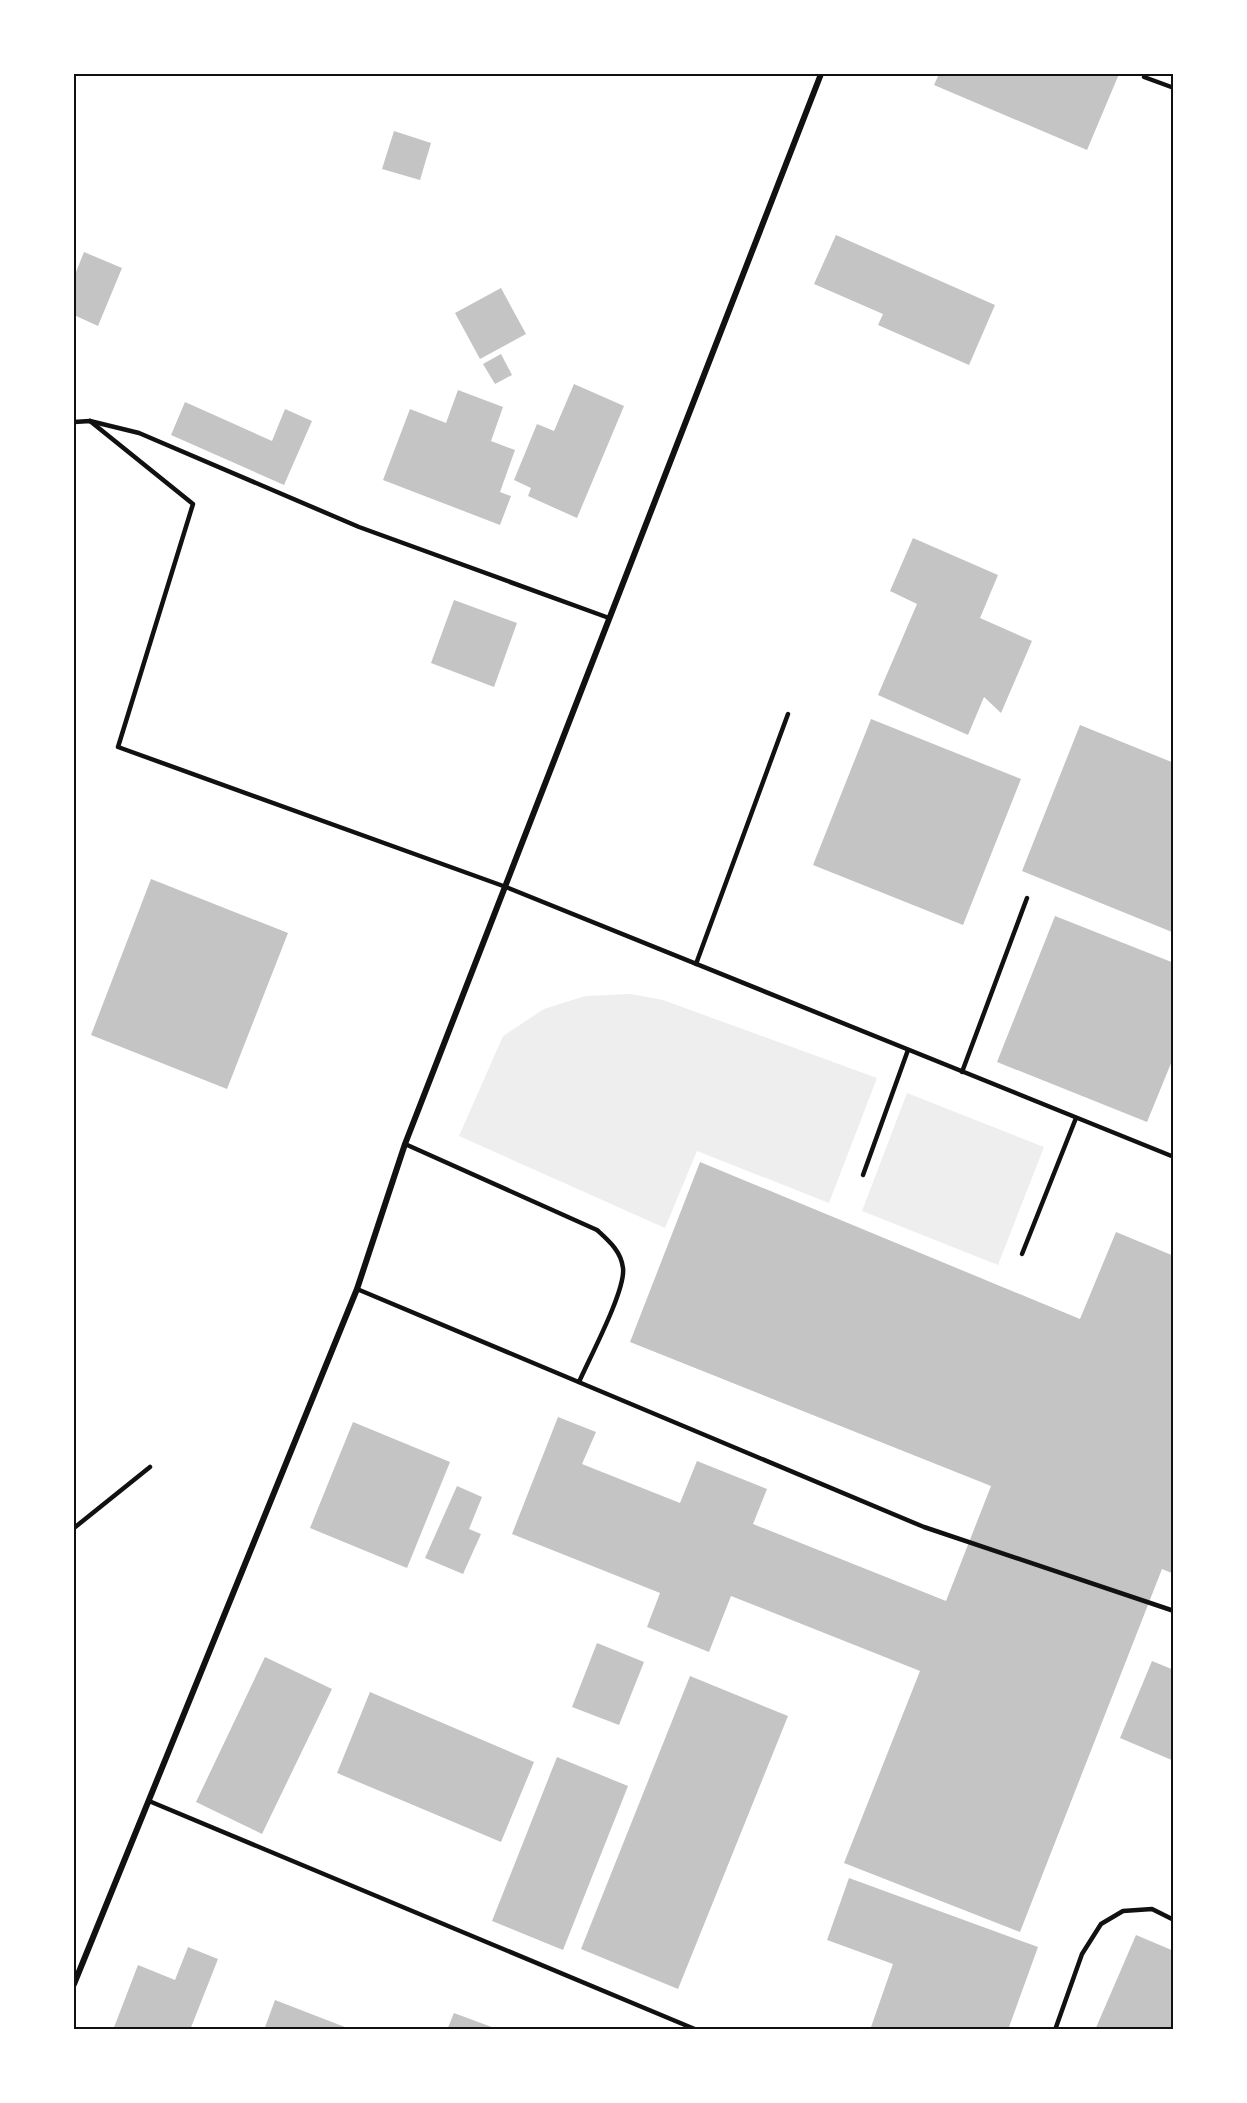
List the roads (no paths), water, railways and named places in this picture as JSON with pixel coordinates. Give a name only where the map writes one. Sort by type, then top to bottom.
[{"type":"street","points":[[74,1984],[357,1289],[405,1144],[821,74]]},
{"type":"lane","points":[[1144,77],[1173,87]]},
{"type":"lane","points":[[90,421],[193,504],[118,747],[506,887],[1173,1157]]},
{"type":"lane","points":[[74,422],[90,421],[139,433],[359,527],[609,618]]},
{"type":"lane","points":[[696,964],[788,714]]},
{"type":"lane","points":[[962,1072],[1027,898]]},
{"type":"lane","points":[[862,1175],[908,1050]]},
{"type":"lane","points":[[1022,1254],[1076,1118]]},
{"type":"lane","points":[[405,1144],[597,1230],[616,1248],[624,1269],[617,1295],[579,1382]]},
{"type":"lane","points":[[357,1289],[924,1527],[1173,1611]]},
{"type":"lane","points":[[74,1528],[150,1467]]},
{"type":"lane","points":[[149,1801],[697,2030]]},
{"type":"lane","points":[[1055,2030],[1082,1954],[1101,1924],[1123,1911],[1152,1909],[1173,1920]]}]
